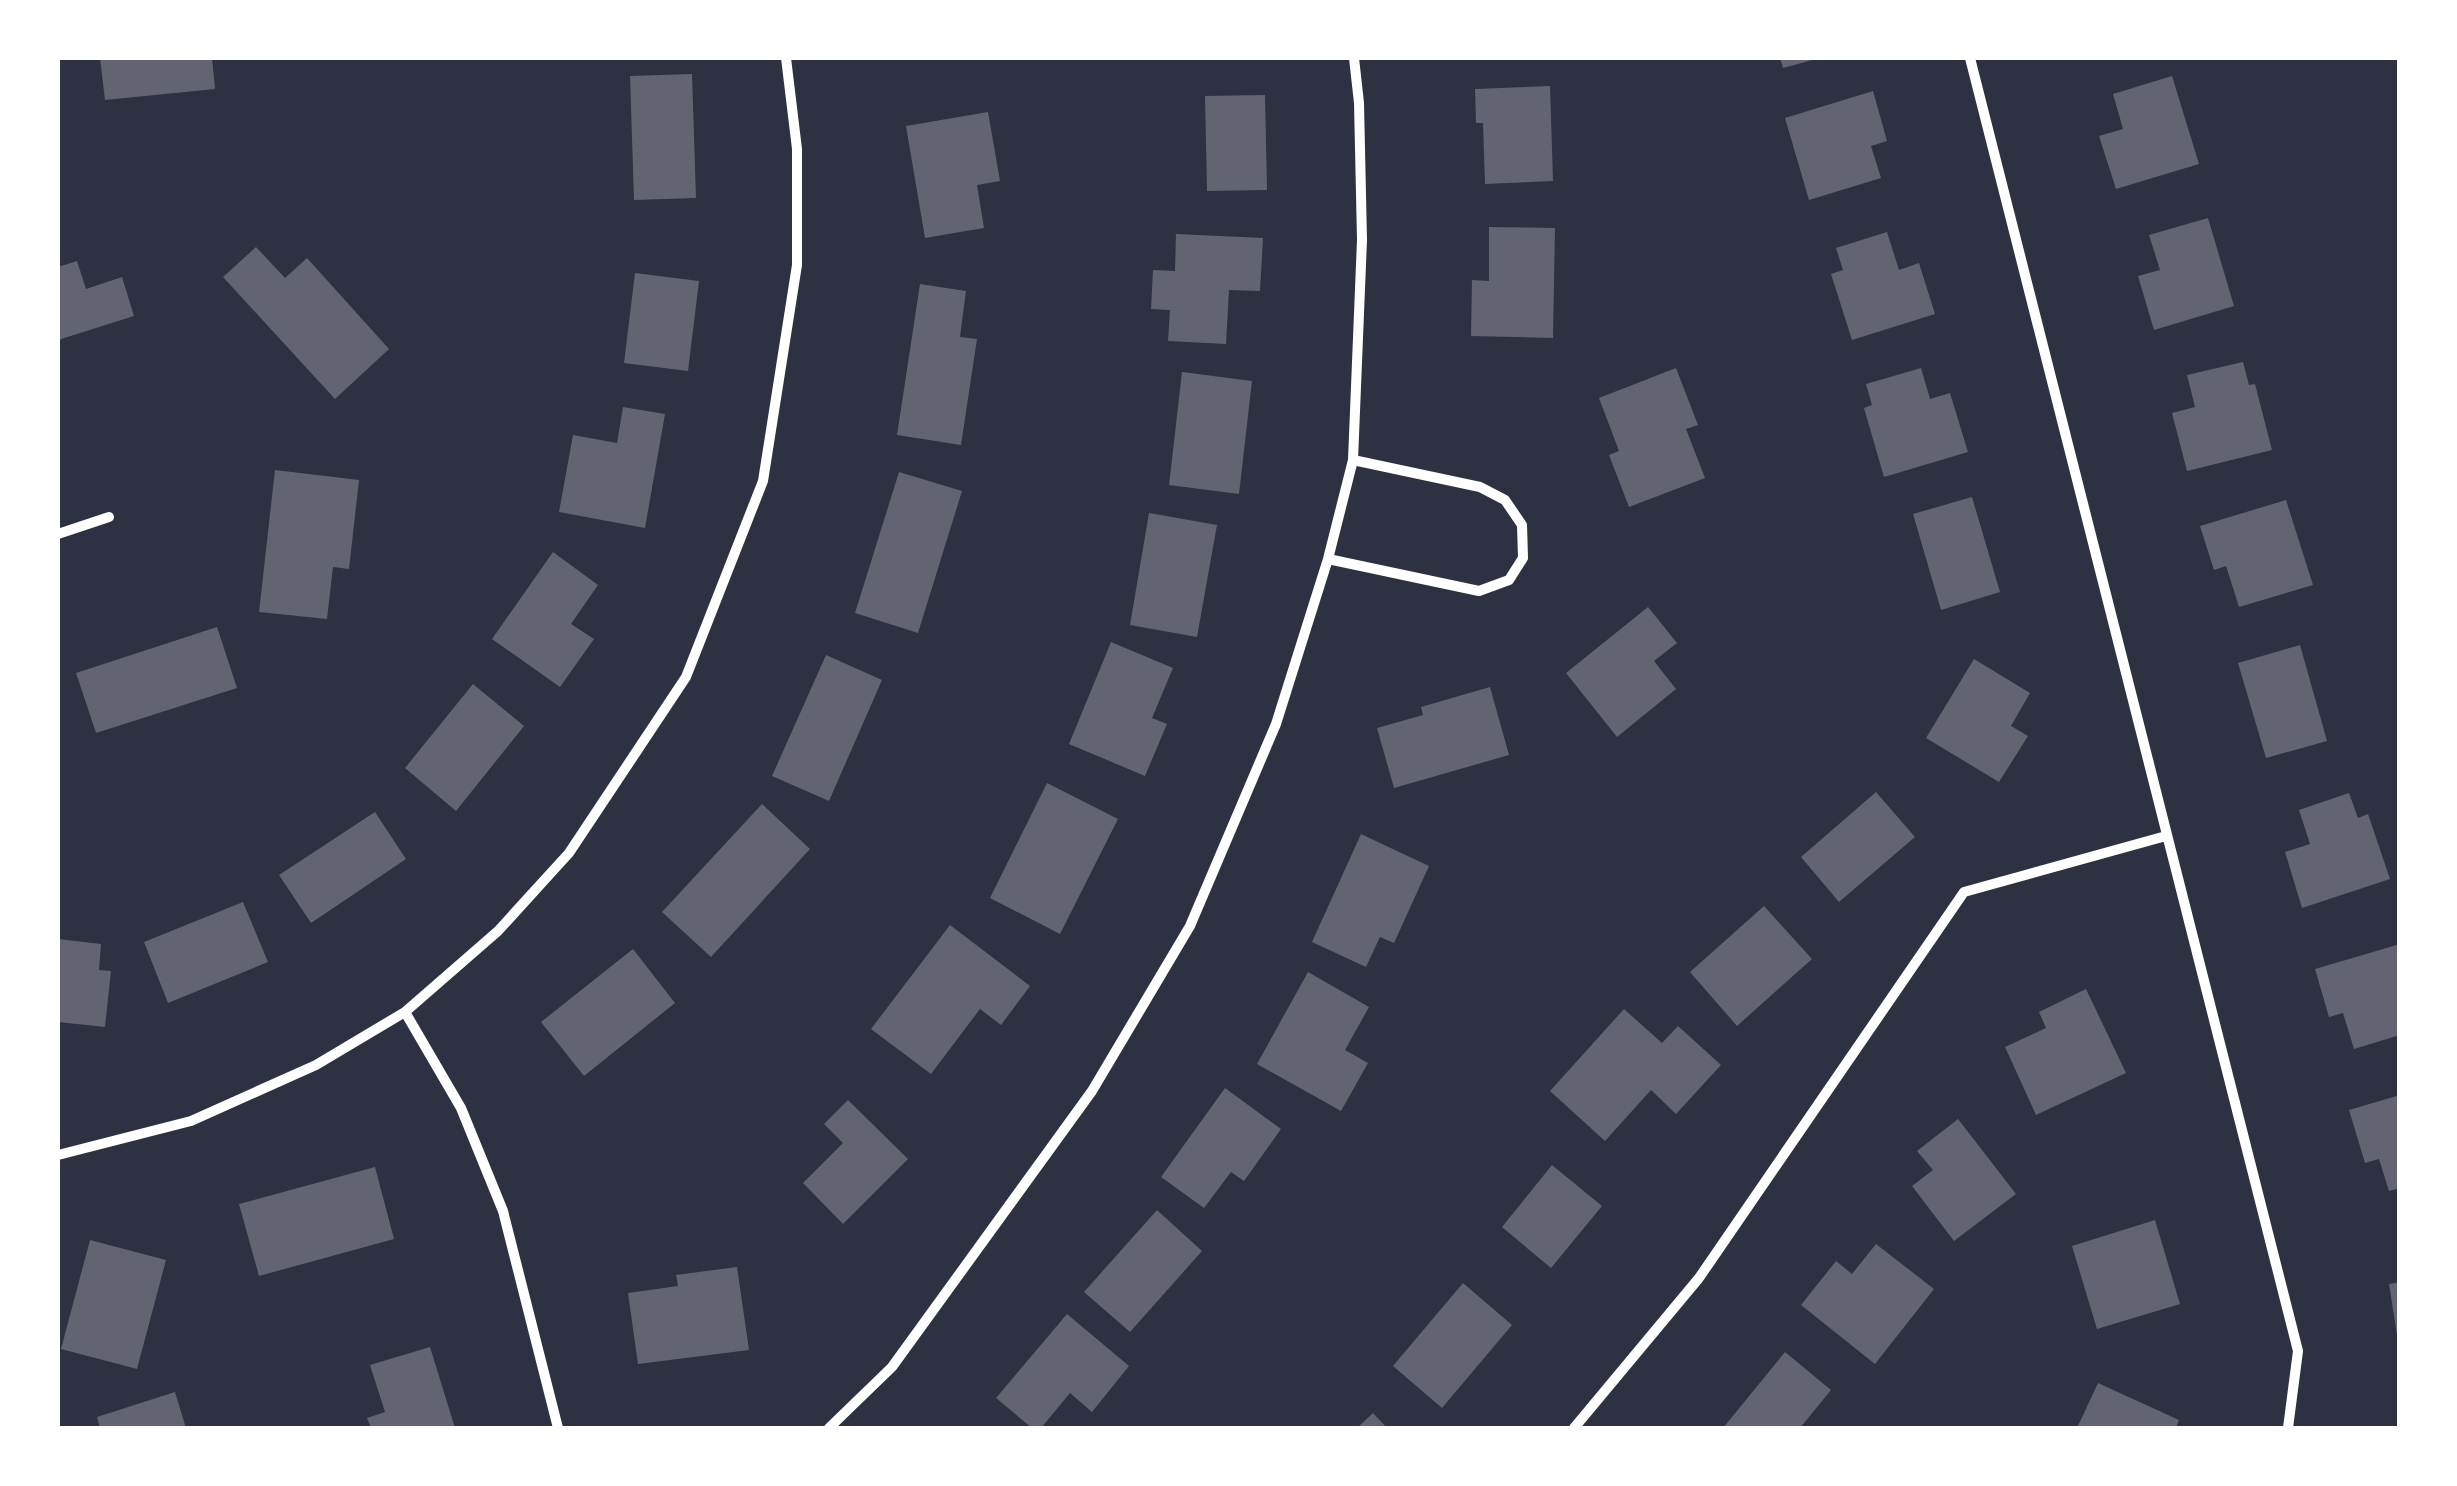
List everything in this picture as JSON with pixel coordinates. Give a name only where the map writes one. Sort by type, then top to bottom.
[{"type":"street","points":[[58,1155],[192,1120],[316,1066],[405,1012],[498,931],[569,853],[686,677],[763,481],[798,265],[798,150],[786,58]]},
{"type":"street","points":[[829,1428],[892,1366],[1092,1091],[1190,926],[1276,724],[1328,559],[1353,460],[1362,240],[1359,103],[1354,58]]},
{"type":"street","points":[[1970,58],[2298,1351],[2288,1428]]},
{"type":"street","points":[[1328,559],[1478,590],[1508,580],[1523,558],[1522,525],[1505,500],[1480,487],[1353,460]]},
{"type":"street","points":[[58,534],[109,517]]},
{"type":"street","points":[[1574,1428],[1700,1278],[1964,892],[2166,836]]},
{"type":"street","points":[[405,1012],[461,1108],[504,1211],[558,1428]]},
{"type":"building","points":[[100,58],[212,58],[215,89],[105,100]]},
{"type":"building","points":[[1780,58],[1816,58],[1816,59],[1783,68]]},
{"type":"building","points":[[692,74],[696,198],[634,200],[630,76]]},
{"type":"building","points":[[2172,76],[2199,164],[2116,189],[2099,136],[2123,129],[2113,94]]},
{"type":"building","points":[[1550,86],[1553,181],[1485,184],[1483,123],[1476,123],[1475,89]]},
{"type":"building","points":[[1873,91],[1887,141],[1871,146],[1881,178],[1809,200],[1785,118]]},
{"type":"building","points":[[1265,95],[1267,190],[1207,191],[1205,96]]},
{"type":"building","points":[[988,112],[1000,181],[977,185],[984,228],[925,238],[906,126]]},
{"type":"building","points":[[2208,218],[2234,306],[2154,330],[2138,276],[2160,270],[2149,235]]},
{"type":"building","points":[[1489,227],[1555,228],[1553,338],[1471,336],[1472,280],[1489,281]]},
{"type":"building","points":[[1887,232],[1899,270],[1919,263],[1935,314],[1852,340],[1831,274],[1843,270],[1836,248]]},
{"type":"building","points":[[1176,234],[1263,238],[1260,291],[1229,290],[1226,344],[1168,341],[1170,310],[1151,309],[1153,270],[1175,271]]},
{"type":"building","points":[[256,247],[285,278],[307,258],[389,349],[335,399],[223,277]]},
{"type":"building","points":[[77,261],[86,289],[122,277],[134,316],[58,340],[58,267]]},
{"type":"building","points":[[635,273],[699,281],[688,371],[624,363]]},
{"type":"building","points":[[920,284],[966,291],[960,337],[977,339],[961,445],[897,435]]},
{"type":"building","points":[[2243,362],[2249,385],[2255,384],[2272,450],[2187,471],[2172,413],[2195,407],[2187,375]]},
{"type":"building","points":[[1676,368],[1698,425],[1686,429],[1705,478],[1629,507],[1609,455],[1619,451],[1599,398]]},
{"type":"building","points":[[1921,368],[1930,399],[1950,393],[1968,452],[1884,477],[1864,408],[1872,405],[1866,384]]},
{"type":"building","points":[[1182,372],[1252,381],[1239,494],[1169,485]]},
{"type":"building","points":[[623,407],[665,414],[645,528],[559,512],[573,435],[617,443]]},
{"type":"building","points":[[275,470],[359,480],[349,569],[333,567],[327,619],[259,612]]},
{"type":"building","points":[[899,472],[962,491],[918,633],[855,613]]},
{"type":"building","points":[[1972,497],[2000,592],[1941,610],[1913,514]]},
{"type":"building","points":[[2286,500],[2313,585],[2239,607],[2226,566],[2214,570],[2200,526]]},
{"type":"building","points":[[1149,513],[1217,525],[1197,637],[1130,625]]},
{"type":"building","points":[[553,552],[598,585],[571,624],[594,639],[560,687],[492,639]]},
{"type":"building","points":[[1648,607],[1677,643],[1654,661],[1676,689],[1617,737],[1566,673]]},
{"type":"building","points":[[217,627],[237,688],[96,733],[76,673]]},
{"type":"building","points":[[1111,642],[1173,668],[1152,718],[1167,724],[1145,776],[1069,744]]},
{"type":"building","points":[[2300,645],[2327,741],[2266,758],[2238,663]]},
{"type":"building","points":[[826,655],[882,680],[829,801],[772,776]]},
{"type":"building","points":[[1974,659],[2030,693],[2011,726],[2028,736],[1999,782],[1926,738]]},
{"type":"building","points":[[473,684],[524,726],[456,811],[405,768]]},
{"type":"building","points":[[1490,687],[1509,755],[1394,788],[1377,728],[1423,715],[1421,707]]},
{"type":"building","points":[[1047,783],[1118,819],[1060,934],[990,898]]},
{"type":"building","points":[[1876,792],[1915,837],[1839,902],[1801,857]]},
{"type":"building","points":[[2349,793],[2358,818],[2368,814],[2390,879],[2302,908],[2285,852],[2310,844],[2299,810]]},
{"type":"building","points":[[762,804],[810,849],[711,957],[662,912]]},
{"type":"building","points":[[375,812],[406,859],[311,923],[279,875]]},
{"type":"building","points":[[1361,834],[1429,866],[1394,943],[1380,937],[1366,967],[1312,942]]},
{"type":"building","points":[[243,902],[268,962],[168,1003],[144,942]]},
{"type":"building","points":[[1764,906],[1812,959],[1737,1026],[1690,972]]},
{"type":"building","points":[[950,925],[1030,986],[1001,1025],[980,1009],[931,1074],[871,1029]]},
{"type":"building","points":[[58,939],[101,944],[99,970],[111,971],[105,1027],[58,1022]]},
{"type":"building","points":[[2400,944],[2400,1035],[2354,1049],[2343,1013],[2329,1017],[2315,969]]},
{"type":"building","points":[[633,949],[675,1003],[584,1076],[541,1022]]},
{"type":"building","points":[[1308,972],[1369,1007],[1345,1050],[1368,1063],[1341,1111],[1257,1064]]},
{"type":"building","points":[[2086,989],[2126,1073],[2036,1115],[2005,1047],[2046,1028],[2039,1012]]},
{"type":"building","points":[[1624,1009],[1662,1043],[1678,1026],[1721,1065],[1676,1114],[1651,1090],[1605,1141],[1550,1091]]},
{"type":"building","points":[[1225,1088],[1281,1129],[1244,1181],[1231,1172],[1204,1208],[1161,1177]]},
{"type":"building","points":[[2400,1095],[2400,1188],[2389,1191],[2379,1159],[2365,1163],[2349,1110]]},
{"type":"building","points":[[848,1100],[908,1159],[843,1224],[803,1183],[843,1143],[824,1124]]},
{"type":"building","points":[[1958,1119],[2016,1194],[1954,1241],[1912,1186],[1933,1170],[1917,1151]]},
{"type":"building","points":[[1552,1165],[1602,1206],[1551,1268],[1502,1227]]},
{"type":"building","points":[[375,1167],[394,1239],[259,1276],[239,1204]]},
{"type":"building","points":[[1157,1210],[1202,1251],[1130,1332],[1084,1292]]},
{"type":"building","points":[[2155,1220],[2180,1304],[2097,1329],[2072,1246]]},
{"type":"building","points":[[90,1240],[166,1260],[137,1369],[61,1349]]},
{"type":"building","points":[[1876,1244],[1934,1289],[1875,1364],[1801,1305],[1836,1261],[1852,1274]]},
{"type":"building","points":[[737,1267],[749,1350],[638,1364],[628,1293],[678,1286],[676,1275]]},
{"type":"building","points":[[2400,1282],[2400,1335],[2397,1335],[2389,1284]]},
{"type":"building","points":[[1463,1283],[1512,1325],[1442,1408],[1393,1366]]},
{"type":"building","points":[[1067,1314],[1129,1366],[1092,1412],[1070,1393],[1041,1428],[1032,1428],[996,1398]]},
{"type":"building","points":[[430,1347],[455,1428],[371,1428],[367,1418],[385,1412],[370,1365]]},
{"type":"building","points":[[1785,1352],[1831,1390],[1800,1428],[1723,1428]]},
{"type":"building","points":[[2098,1383],[2179,1420],[2176,1428],[2077,1428]]},
{"type":"building","points":[[175,1392],[186,1428],[100,1428],[97,1417]]},
{"type":"building","points":[[1373,1413],[1387,1428],[1357,1428]]}]
